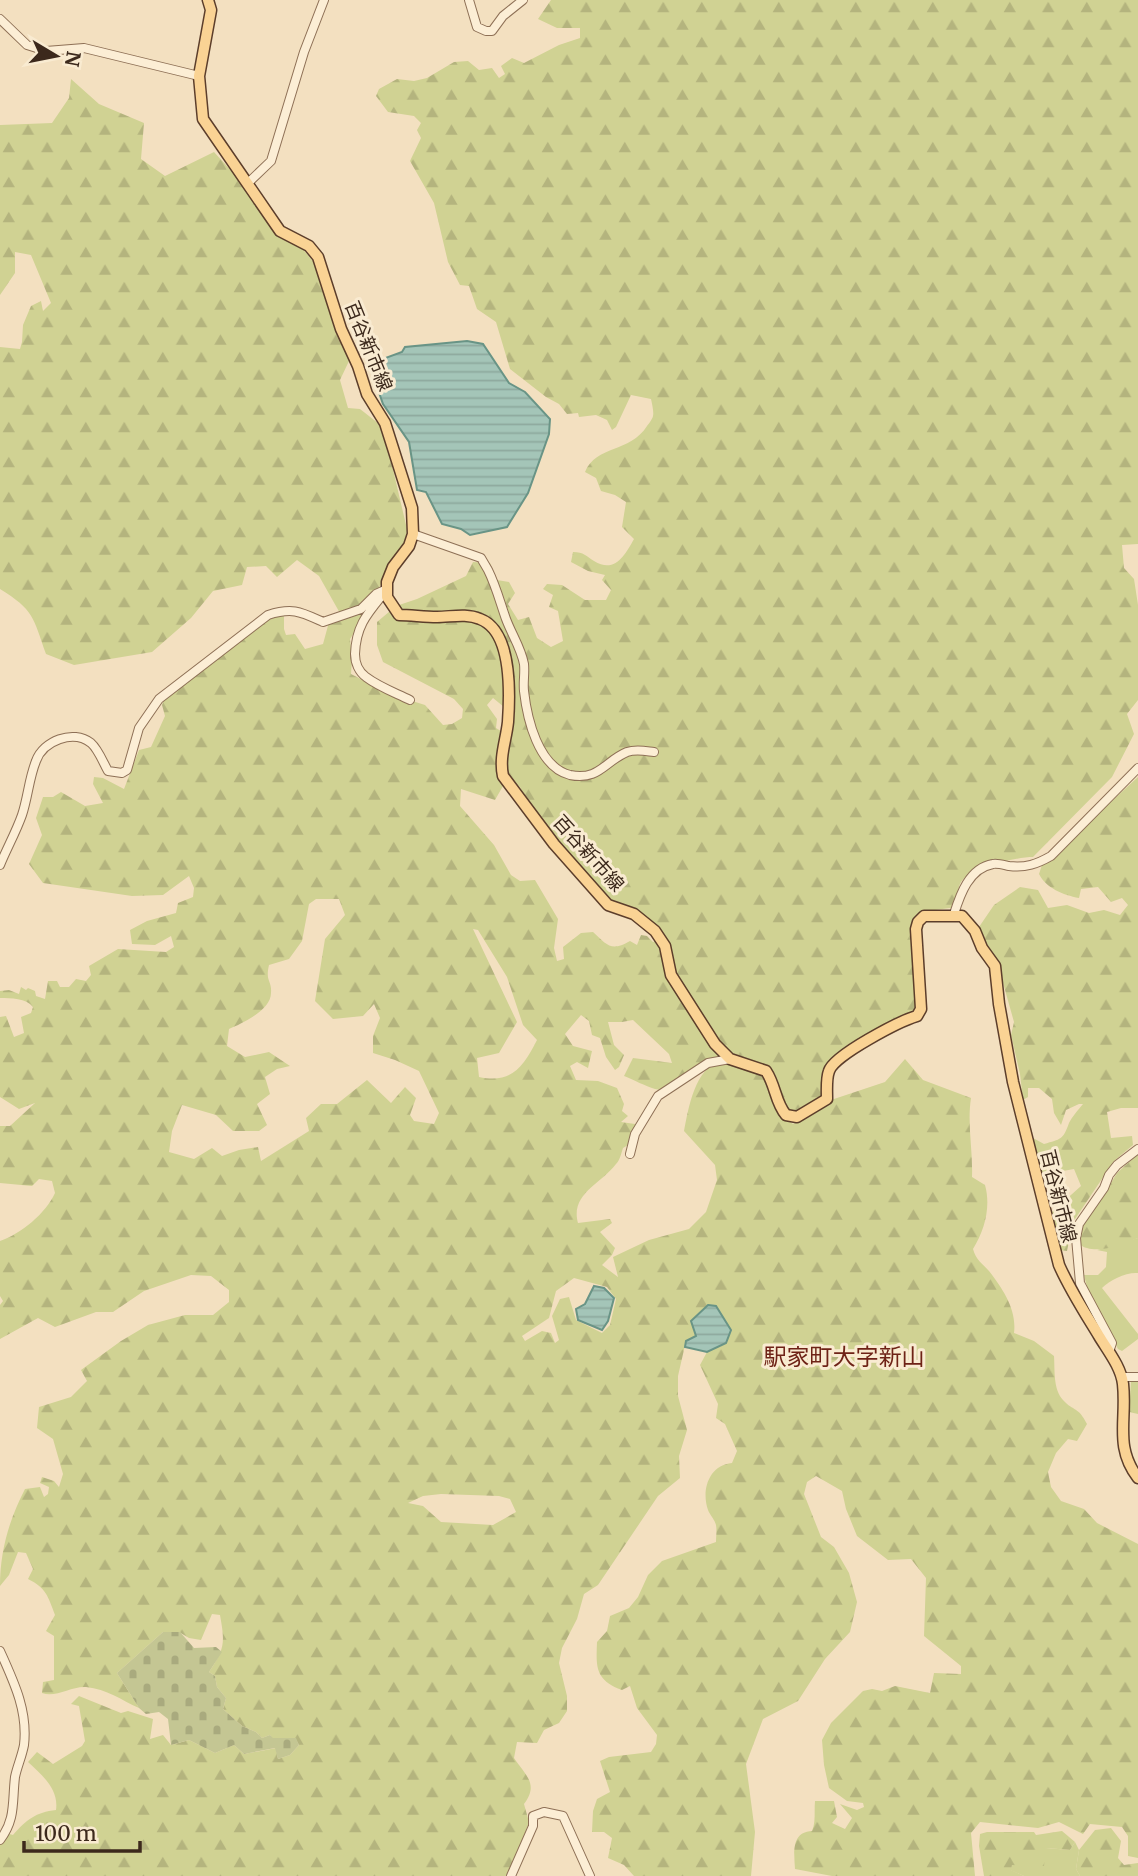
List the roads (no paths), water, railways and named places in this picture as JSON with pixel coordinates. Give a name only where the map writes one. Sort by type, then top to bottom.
[{"type":"main road","name":"百谷新市線","points":[[208,0],[211,10],[200,76],[203,119],[279,231],[309,246],[318,257],[341,329],[367,394],[385,424],[412,508],[413,534]]},
{"type":"main road","points":[[387,589],[393,567],[413,534]]},
{"type":"main road","name":"百谷新市線","points":[[387,589],[387,597],[399,615],[464,615],[479,618],[498,633],[509,684],[508,726],[500,762],[503,776],[554,844],[608,905],[634,914],[655,931],[665,946],[671,975],[683,996],[715,1044],[730,1059]]},
{"type":"main road","name":"百谷新市線","points":[[954,914],[961,916],[975,931],[982,948],[995,966],[1013,1082],[1059,1265],[1068,1286],[1109,1352],[1121,1377],[1124,1447],[1127,1463],[1138,1478]]},
{"type":"main road","points":[[730,1059],[766,1071],[777,1094],[777,1105],[786,1115],[797,1117],[827,1098],[829,1070],[835,1062],[874,1035],[917,1016],[920,1009],[916,929],[918,922],[924,916],[954,914]]},
{"type":"street","points":[[248,183],[271,162],[304,52],[324,0]]},
{"type":"street","points":[[469,0],[477,27],[492,31],[503,16],[523,0]]},
{"type":"street","points":[[0,19],[27,45],[46,51],[84,48],[200,76]]},
{"type":"street","points":[[413,534],[481,558],[488,569],[519,645],[524,664],[523,688],[528,715],[537,744],[546,757],[567,774],[584,776],[598,772],[628,752],[654,752]]},
{"type":"street","points":[[387,589],[359,626],[355,661],[360,672],[367,678],[410,700]]},
{"type":"street","points":[[0,865],[21,817],[36,760],[44,749],[63,738],[75,736],[94,745],[108,771],[122,773],[127,770],[139,729],[159,699],[268,615],[294,610],[305,612],[323,622],[361,609],[376,594],[387,589]]},
{"type":"street","points":[[954,914],[968,881],[982,869],[993,864],[1019,867],[1037,864],[1051,856],[1138,768]]},
{"type":"street","points":[[630,1154],[635,1134],[658,1096],[708,1063],[730,1059]]},
{"type":"street","points":[[1109,1352],[1112,1343],[1080,1283],[1076,1238],[1079,1224],[1104,1188],[1109,1175],[1117,1165],[1138,1149]]},
{"type":"street","points":[[1121,1377],[1138,1377]]},
{"type":"street","points":[[0,1651],[19,1695],[25,1728],[23,1750],[15,1775],[9,1828],[0,1840]]},
{"type":"street","points":[[511,1876],[533,1826],[533,1816],[544,1812],[563,1816],[590,1876]]},
{"type":"district","name":"駅家町大字新山","points":[[844,1357]]}]
